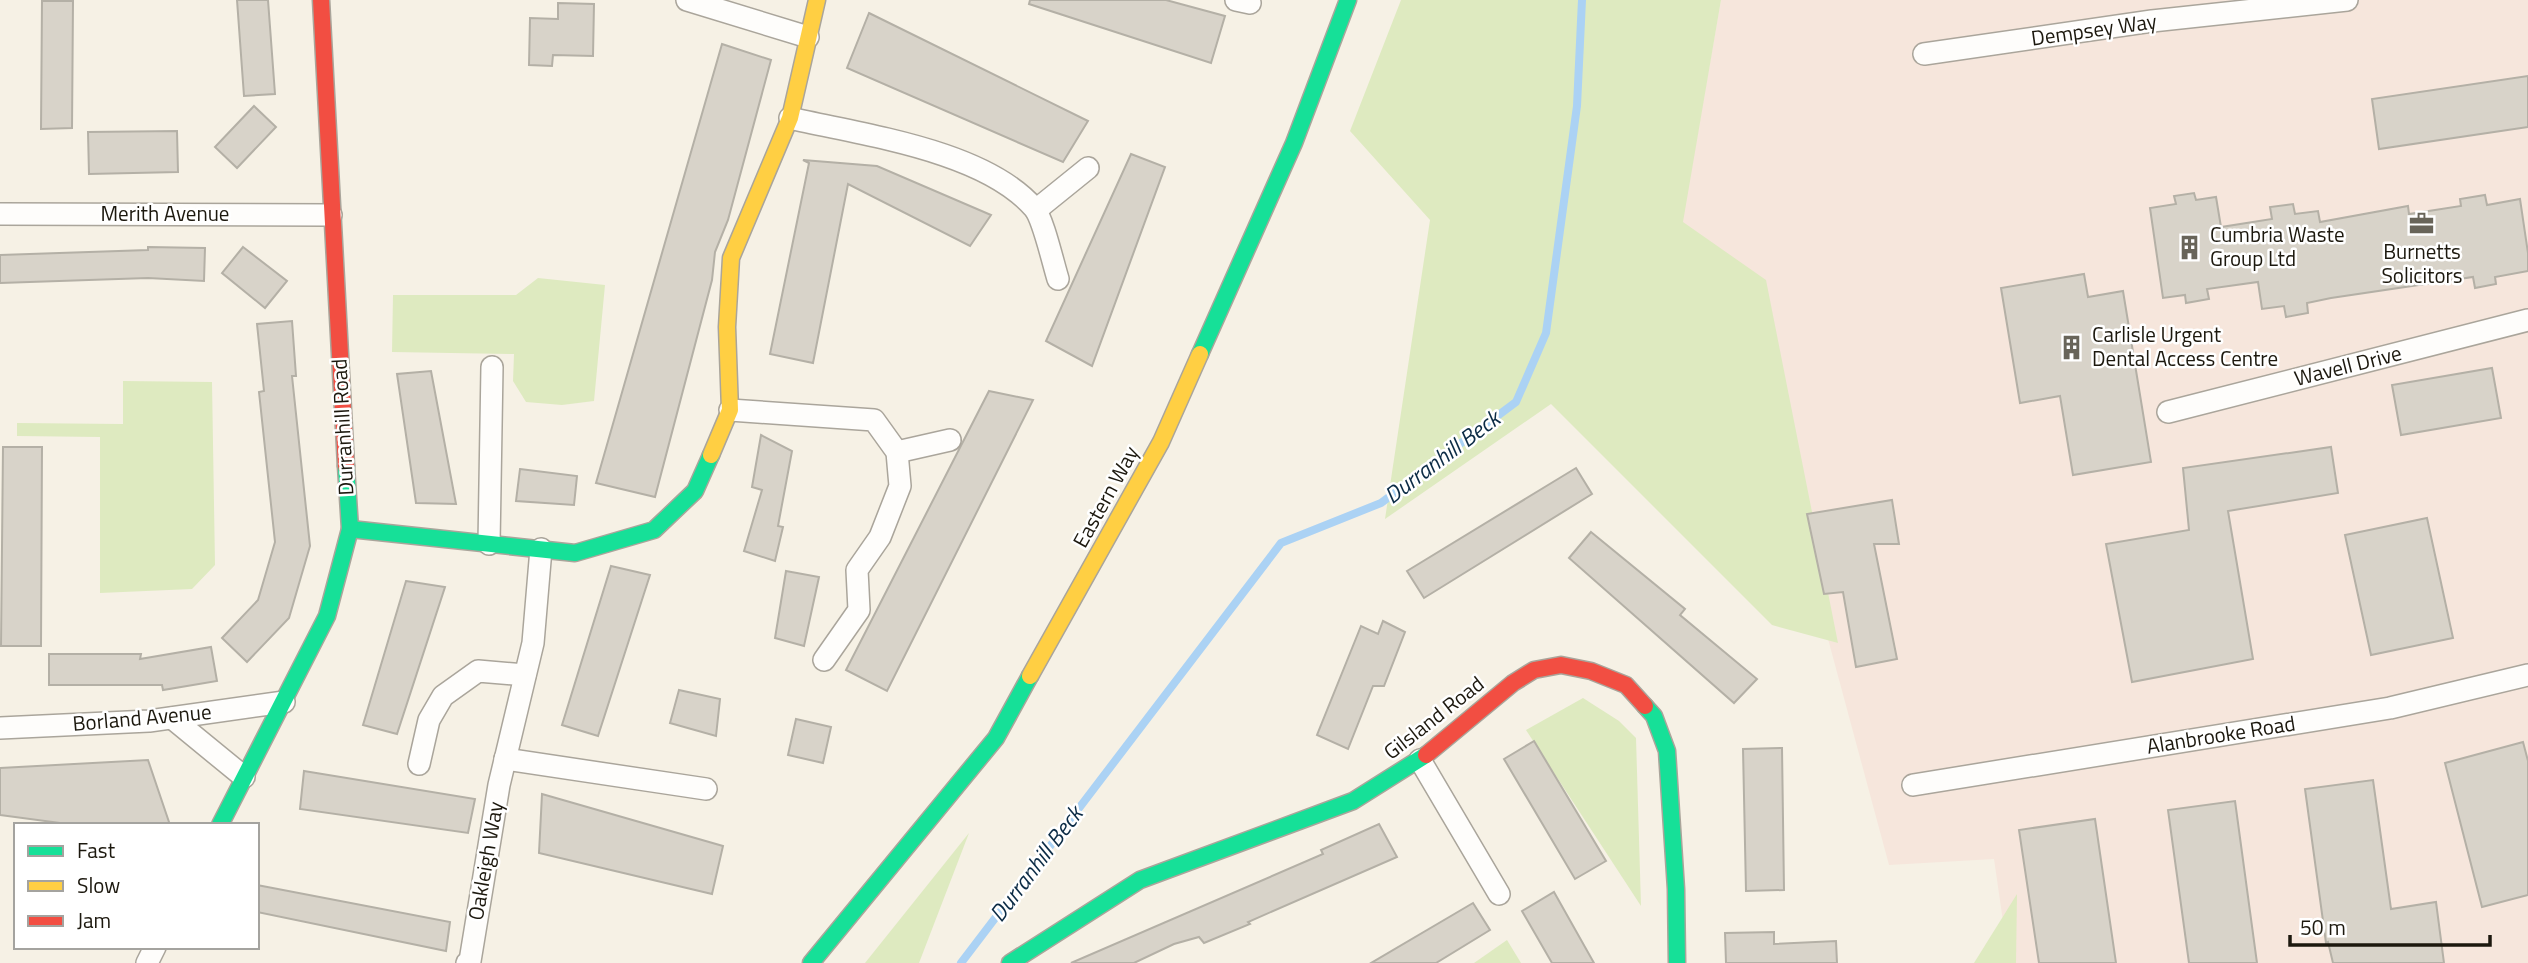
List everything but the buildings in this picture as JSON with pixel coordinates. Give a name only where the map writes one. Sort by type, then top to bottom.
[{"type":"street","name":"Durranhill Road","points":[[221,823],[327,616],[350,529],[321,0]]},
{"type":"street","points":[[687,0],[808,37]]},
{"type":"street","points":[[350,529],[575,553],[654,530],[695,491],[730,410],[727,327],[731,258],[790,118],[817,0]]},
{"type":"street","name":"Eastern Way","points":[[811,963],[996,738],[1142,477],[1161,442],[1294,143],[1348,0]]},
{"type":"street","name":"Dempsey Way","points":[[1924,54],[2152,22],[2347,0]]},
{"type":"street","points":[[790,118],[936,152],[1006,182],[1036,210],[1058,279]]},
{"type":"street","points":[[1036,210],[1088,168]]},
{"type":"street","name":"Merith Avenue","points":[[0,214],[331,215]]},
{"type":"street","name":"Wavell Drive","points":[[2168,412],[2528,320]]},
{"type":"street","points":[[489,544],[492,368]]},
{"type":"street","points":[[730,410],[874,420],[897,452],[900,486],[880,537],[857,570],[859,610],[824,660]]},
{"type":"street","points":[[897,452],[950,440]]},
{"type":"street","name":"Oakleigh Way","points":[[467,963],[470,961],[505,759],[533,643],[541,549]]},
{"type":"street","name":"Gilsland Road","points":[[1010,963],[1140,880],[1353,802],[1420,760],[1513,683],[1534,670],[1561,665],[1591,671],[1626,685],[1654,716],[1662,733],[1667,751],[1678,963]]},
{"type":"street","points":[[419,764],[429,720],[443,696],[478,671],[525,675]]},
{"type":"street","name":"Alanbrooke Road","points":[[1913,785],[2390,708],[2528,676]]},
{"type":"street","name":"Borland Avenue","points":[[0,728],[149,721],[284,702]]},
{"type":"street","points":[[172,718],[244,777]]},
{"type":"street","points":[[505,759],[706,789]]},
{"type":"street","points":[[1420,760],[1499,894]]},
{"type":"shaded area","points":[[1721,0],[2528,0],[2528,963],[2009,963],[1994,859],[1889,865],[1800,535],[1682,222]]},
{"type":"green space","points":[[1401,0],[1721,0],[1683,222],[1766,280],[1838,643],[1772,625],[1551,404],[1385,519],[1430,220],[1350,131]]},
{"type":"green space","points":[[538,278],[605,285],[594,401],[562,405],[526,402],[513,381],[514,354],[392,352],[393,295],[516,295]]},
{"type":"green space","points":[[123,381],[212,382],[215,565],[192,589],[100,593],[100,437],[17,436],[17,423],[123,424]]},
{"type":"green space","points":[[1583,698],[1619,721],[1636,738],[1641,906],[1526,730]]},
{"type":"green space","points":[[969,833],[919,963],[865,963]]},
{"type":"green space","points":[[2017,894],[2016,963],[1974,963]]},
{"type":"green space","points":[[1507,940],[1521,963],[1474,963]]},
{"type":"waterway","name":"Durranhill Beck","points":[[961,963],[1281,543],[1381,503],[1516,402],[1546,333],[1577,106],[1582,0]]},
{"type":"traffic: fast","points":[[1200,354],[1294,143],[1348,0]]},
{"type":"traffic: fast","points":[[350,529],[575,553],[654,530],[695,491],[711,455]]},
{"type":"traffic: fast","points":[[221,823],[327,616],[350,529],[346,466]]},
{"type":"traffic: fast","points":[[811,963],[996,738],[1030,676]]},
{"type":"traffic: fast","points":[[1645,706],[1654,716],[1667,751],[1676,889],[1677,963]]},
{"type":"traffic: fast","points":[[1010,963],[1140,880],[1353,801],[1426,755]]},
{"type":"traffic: slow","points":[[711,455],[730,410],[727,327],[731,258],[790,118],[817,0]]},
{"type":"traffic: slow","points":[[1030,676],[1161,442],[1200,354]]},
{"type":"traffic: jam","points":[[321,0],[346,466]]},
{"type":"traffic: jam","points":[[1426,755],[1513,683],[1534,670],[1561,665],[1591,671],[1626,685],[1645,706]]},
{"type":"place","name":"Burnetts Solicitors","points":[[2422,223]]},
{"type":"place","name":"Cumbria Waste Group Ltd","points":[[2190,247]]},
{"type":"place","name":"Carlisle Urgent Dental Access Centre","points":[[2072,347]]}]
